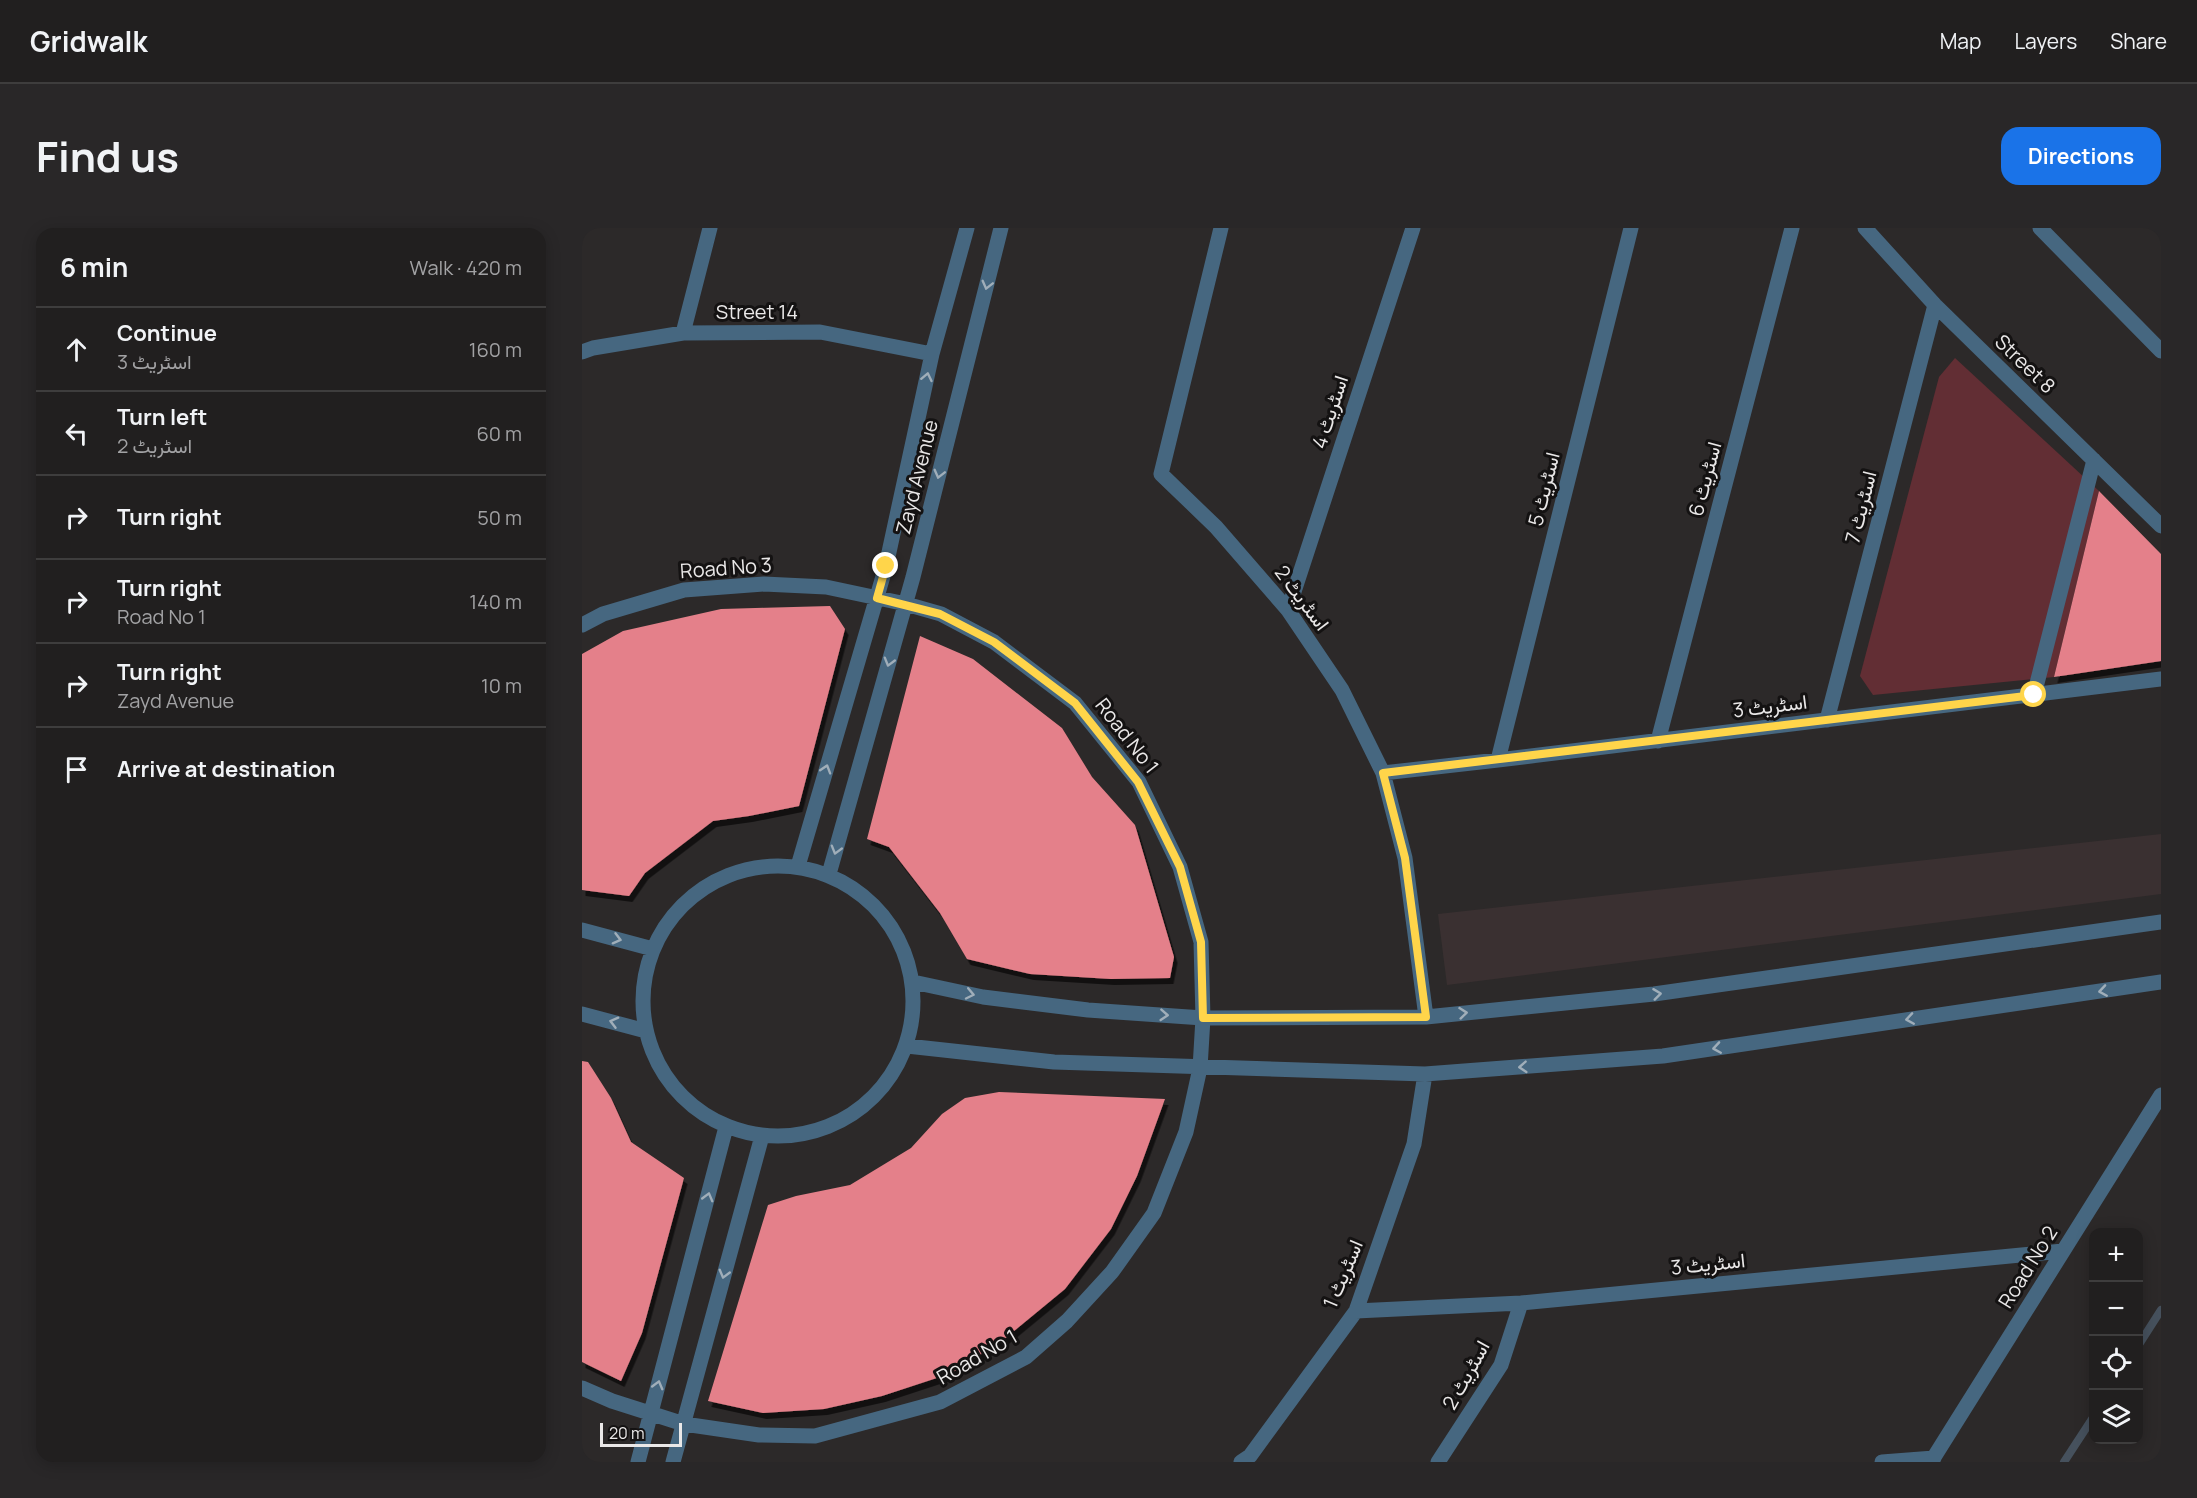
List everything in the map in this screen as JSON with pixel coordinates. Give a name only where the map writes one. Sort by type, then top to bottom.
[{"type":"street","points":[[683,333],[710,228]]},
{"type":"street","name":"Zayd Avenue","points":[[798,866],[889,555],[932,354],[967,228]]},
{"type":"street","name":"Zayd Avenue","points":[[829,874],[906,604],[1001,228]]},
{"type":"street","name":"اسٹریٹ 2","points":[[1221,228],[1161,474],[1216,527],[1288,610],[1342,690],[1383,773],[1405,858],[1426,1017]]},
{"type":"street","name":"اسٹریٹ 4","points":[[1288,610],[1413,228]]},
{"type":"street","name":"اسٹریٹ 5","points":[[1498,760],[1631,228]]},
{"type":"street","name":"اسٹریٹ 6","points":[[1658,741],[1792,228]]},
{"type":"street","name":"Street 8","points":[[1865,228],[1935,305],[2161,526]]},
{"type":"street","points":[[2040,228],[2161,351]]},
{"type":"street","name":"اسٹریٹ 7","points":[[1827,720],[1935,305]]},
{"type":"street","name":"Street 14","points":[[582,352],[592,348],[683,333],[820,332],[932,354]]},
{"type":"street","points":[[2034,695],[2094,460]]},
{"type":"street","name":"Road No 3","points":[[582,625],[603,614],[684,590],[764,584],[826,587],[906,604]]},
{"type":"street","name":"Road No 1","points":[[650,1414],[684,1424],[759,1435],[815,1436],[940,1402],[1026,1357],[1067,1320],[1112,1272],[1154,1213],[1186,1132],[1200,1068],[1203,1018],[1201,942],[1180,867],[1138,782],[1075,703],[994,642],[940,614],[906,604]]},
{"type":"street","name":"اسٹریٹ 3","points":[[1383,773],[2161,679]]},
{"type":"street","points":[[762,866],[798,866],[829,874],[860,892],[885,917],[903,948],[913,982],[913,1014],[907,1046],[890,1079],[865,1106],[834,1125],[798,1136],[762,1136],[726,1127],[690,1104],[662,1071],[646,1031],[642,1004],[644,975],[653,949],[670,918],[696,892],[727,874],[762,866]]},
{"type":"street","points":[[913,982],[983,997],[1088,1010],[1203,1018],[1426,1017],[1654,994],[2161,922]]},
{"type":"street","points":[[582,930],[653,949]]},
{"type":"street","points":[[907,1046],[1054,1062],[1425,1074],[1663,1056],[2161,982]]},
{"type":"street","points":[[582,1014],[646,1031]]},
{"type":"street","name":"اسٹریٹ 1","points":[[1241,1462],[1250,1456],[1356,1311],[1414,1144],[1425,1074]]},
{"type":"street","name":"Road No 2","points":[[1933,1460],[2161,1095]]},
{"type":"street","points":[[638,1462],[726,1127]]},
{"type":"street","points":[[673,1462],[762,1136]]},
{"type":"street","name":"اسٹریٹ 3","points":[[1356,1311],[1521,1303],[2063,1251]]},
{"type":"street","name":"اسٹریٹ 2","points":[[1438,1462],[1501,1365],[1521,1303]]},
{"type":"street","points":[[582,1388],[650,1414]]},
{"type":"street","points":[[1882,1462],[1933,1460]]},
{"type":"shaded area","points":[[1955,358],[2099,491],[2054,677],[1873,695],[1860,676],[1939,377]]},
{"type":"shaded area","points":[[2161,834],[2161,894],[1447,985],[1438,914]]},
{"type":"building","points":[[2099,491],[2161,554],[2161,661],[2054,677]]},
{"type":"building","points":[[830,606],[845,629],[799,806],[713,821],[645,873],[629,896],[582,890],[582,654],[623,631],[721,609]]},
{"type":"building","points":[[920,636],[973,659],[1062,728],[1092,777],[1135,825],[1174,957],[1170,978],[1111,979],[1030,974],[967,959],[940,913],[889,847],[867,839]]},
{"type":"building","points":[[582,1061],[588,1062],[611,1098],[631,1142],[684,1178],[642,1333],[621,1381],[582,1362]]},
{"type":"building","points":[[999,1092],[1165,1099],[1137,1176],[1111,1229],[1065,1289],[1003,1340],[952,1373],[882,1396],[824,1409],[763,1413],[708,1401],[768,1205],[796,1196],[850,1185],[911,1148],[942,1114],[965,1098]]},
{"type":"waterway","points":[[2143,1338],[2161,1310]]},
{"type":"waterway","points":[[2064,1462],[2089,1424]]},
{"type":"route","points":[[886,566],[877,598],[940,614],[994,642],[1075,703],[1138,782],[1180,867],[1201,942],[1203,1018],[1426,1017],[1405,858],[1383,773],[2034,695]]}]
